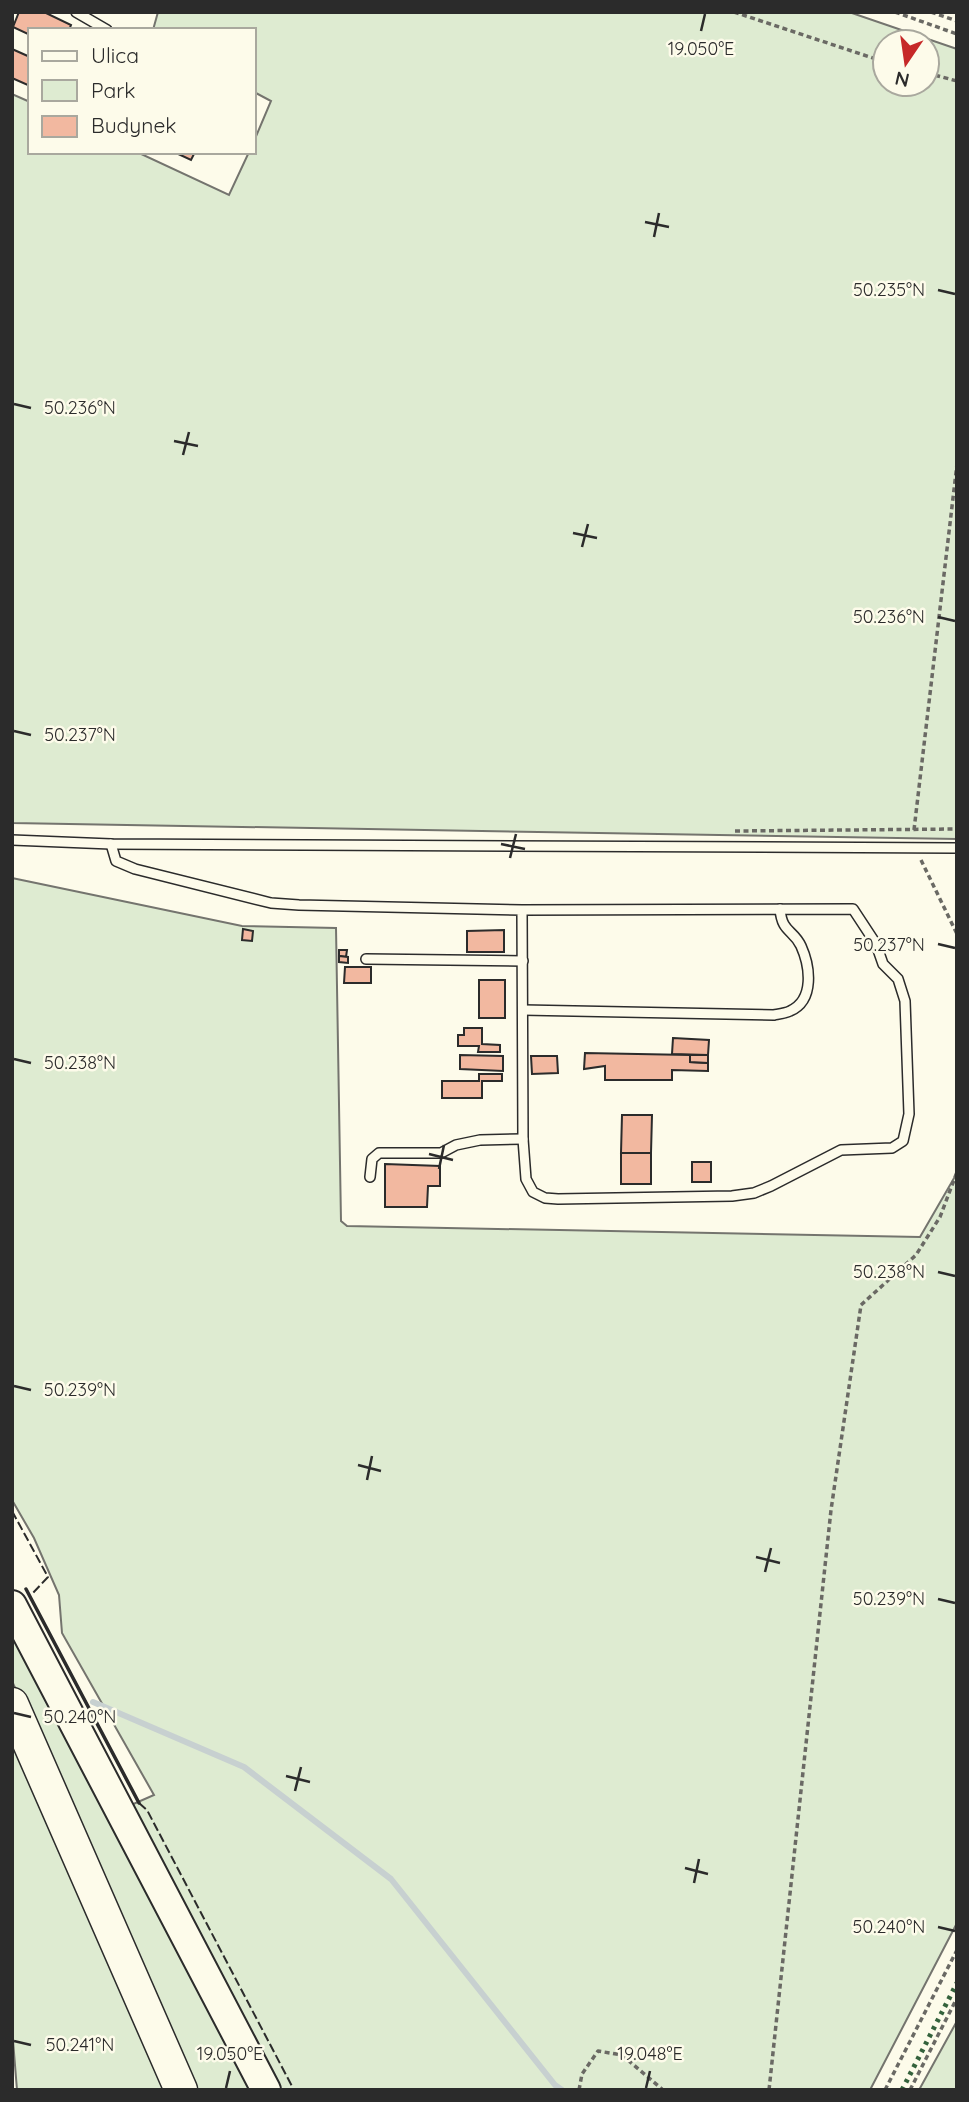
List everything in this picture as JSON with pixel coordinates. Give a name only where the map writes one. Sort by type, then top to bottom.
[{"type":"highway","points":[[12,1704],[181,2090]]},
{"type":"main road","points":[[12,1605],[266,2090]]},
{"type":"lane","points":[[76,12],[104,28]]},
{"type":"lane","points":[[12,841],[111,844],[957,848]]},
{"type":"lane","points":[[111,844],[116,861],[135,869],[271,903],[522,910],[853,909],[876,944],[883,964],[898,979],[905,1001],[908,1115],[904,1141],[892,1148],[841,1150],[754,1193],[706,1198],[558,1199],[545,1198],[533,1192],[526,1179],[523,1139],[522,910]]},
{"type":"lane","points":[[523,1010],[774,1015],[793,1010],[805,996],[810,976],[801,944],[781,923],[780,909]]},
{"type":"lane","points":[[366,958],[523,961]]},
{"type":"lane","points":[[370,1177],[372,1159],[379,1153],[441,1153],[456,1145],[480,1140],[523,1139]]},
{"type":"path","points":[[734,12],[871,57]]},
{"type":"path","points":[[895,12],[957,34]]},
{"type":"path","points":[[931,12],[957,21]]},
{"type":"path","points":[[935,26],[938,15]]},
{"type":"path","points":[[957,464],[912,848],[922,862],[957,933]]},
{"type":"path","points":[[769,2090],[831,1510],[861,1305],[916,1255],[940,1217],[957,1172]]},
{"type":"path","points":[[885,2090],[957,1950]]},
{"type":"path","points":[[910,2090],[957,1998]]},
{"type":"path","points":[[579,2090],[582,2074],[598,2051],[622,2056],[663,2090]]},
{"type":"green space","points":[[158,12],[849,12],[896,28],[871,28],[871,98],[941,98],[941,44],[957,49],[957,839],[12,823],[12,94],[28,101],[28,154],[141,154],[229,195],[248,154],[256,154],[256,136],[271,101],[256,93],[256,28],[154,28]]},
{"type":"green space","points":[[12,878],[242,926],[336,928],[341,1221],[347,1226],[920,1237],[957,1173],[957,1923],[870,2090],[280,2090],[131,1805],[154,1795],[62,1633],[59,1595],[34,1538],[12,1500]]},
{"type":"green space","points":[[12,1631],[252,2090],[191,2090],[12,1681]]},
{"type":"green space","points":[[12,1728],[170,2090],[17,2090],[12,2028]]},
{"type":"green space","points":[[957,2021],[957,2090],[919,2090]]},
{"type":"building","points":[[19,12],[44,12],[71,25],[70,28],[28,28],[28,34],[13,27]]},
{"type":"building","points":[[12,49],[28,56],[28,85],[12,78]]},
{"type":"building","points":[[178,154],[194,154],[191,160]]},
{"type":"building","points":[[243,929],[253,931],[252,941],[242,940]]},
{"type":"building","points":[[504,930],[504,952],[467,952],[467,931]]},
{"type":"building","points":[[339,950],[347,950],[346,957],[339,956]]},
{"type":"building","points":[[339,956],[348,957],[348,963],[339,962]]},
{"type":"building","points":[[345,967],[371,967],[371,983],[344,983]]},
{"type":"building","points":[[479,980],[505,980],[505,1018],[479,1018]]},
{"type":"building","points":[[464,1028],[482,1028],[482,1044],[500,1045],[500,1052],[478,1052],[479,1046],[458,1046],[458,1035],[464,1035]]},
{"type":"building","points":[[673,1038],[709,1040],[708,1055],[672,1054]]},
{"type":"building","points":[[585,1053],[690,1055],[690,1062],[708,1063],[708,1071],[672,1070],[672,1080],[605,1080],[605,1066],[584,1069]]},
{"type":"building","points":[[460,1055],[503,1056],[503,1071],[460,1069]]},
{"type":"building","points":[[690,1055],[708,1055],[708,1063],[690,1062]]},
{"type":"building","points":[[531,1056],[557,1056],[558,1073],[532,1074]]},
{"type":"building","points":[[479,1074],[502,1074],[502,1081],[482,1081],[482,1098],[442,1098],[442,1081],[479,1081]]},
{"type":"building","points":[[622,1115],[652,1115],[651,1153],[621,1153]]},
{"type":"building","points":[[621,1153],[651,1153],[651,1184],[621,1184]]},
{"type":"building","points":[[692,1162],[711,1162],[711,1182],[692,1182]]},
{"type":"building","points":[[385,1164],[440,1166],[440,1186],[428,1186],[427,1207],[385,1207]]},
{"type":"waterway","points":[[93,1702],[244,1767],[391,1879],[555,2085],[562,2090]]},
{"type":"hedge","points":[[902,2090],[957,1983]]},
{"type":"fence","points":[[12,1511],[48,1577],[31,1595]]},
{"type":"fence","points":[[139,1803],[147,1810],[294,2090]]},
{"type":"wall","points":[[26,1589],[139,1803]]}]
